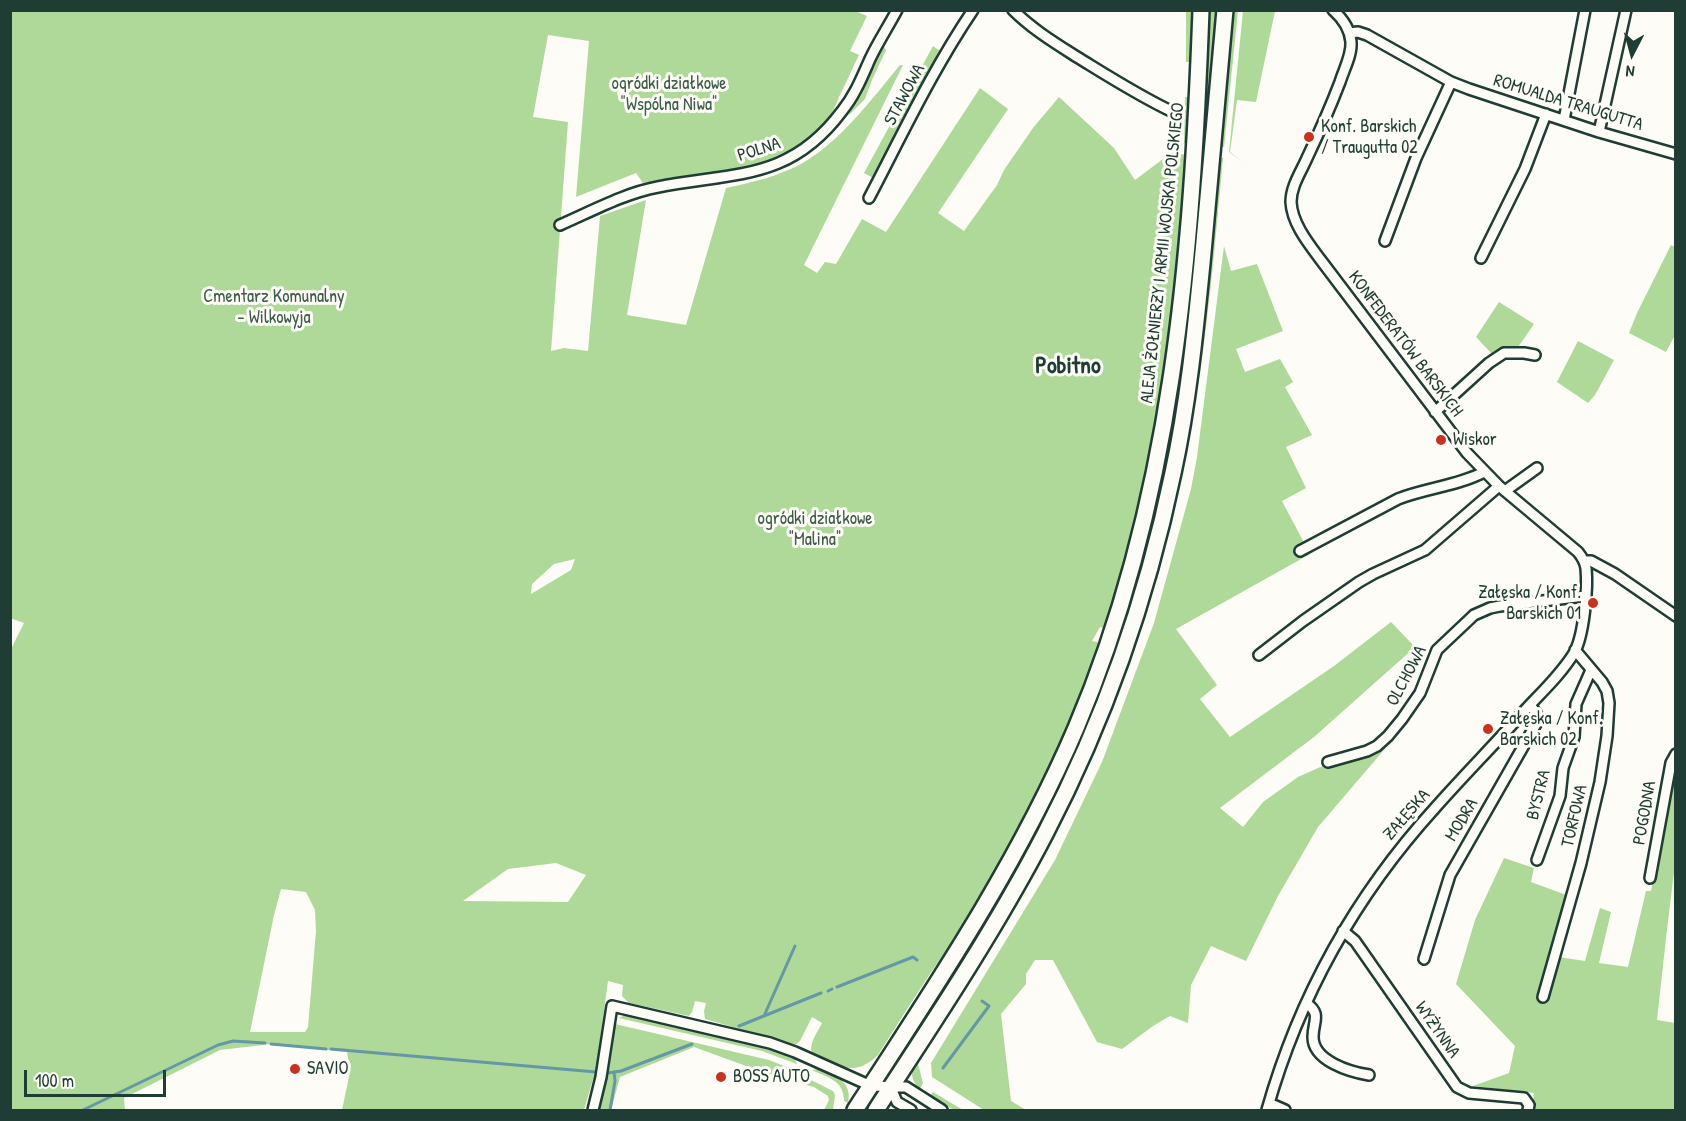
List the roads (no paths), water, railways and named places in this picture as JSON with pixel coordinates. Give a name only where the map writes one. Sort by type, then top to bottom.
[{"type":"main road","name":"ALEJA ŻOŁNIERZY I ARMII WOJSKA POLSKIEGO","points":[[855,1110],[986,906],[1030,826],[1077,726],[1125,592],[1151,493],[1173,370],[1195,152],[1201,10]]},
{"type":"main road","points":[[876,1110],[997,921],[1046,832],[1079,765],[1137,609],[1167,502],[1186,403],[1216,127],[1225,10]]},
{"type":"street","name":"POLNA","points":[[560,225],[644,190],[754,172],[800,153],[842,112],[854,94],[897,10]]},
{"type":"street","name":"STAWOWA","points":[[869,198],[935,74],[973,10]]},
{"type":"street","points":[[1014,10],[1028,23],[1073,54],[1150,101],[1173,112]]},
{"type":"street","points":[[1333,10],[1344,22],[1349,33]]},
{"type":"street","points":[[1564,120],[1585,10]]},
{"type":"street","points":[[1599,132],[1626,10]]},
{"type":"street","name":"ROMUALDA TRAUGUTTA","points":[[1349,33],[1358,32],[1367,35],[1451,82],[1599,132],[1676,154]]},
{"type":"street","name":"KONFEDERATÓW BARSKICH","points":[[1349,33],[1351,44],[1348,59],[1294,188],[1291,202],[1293,212],[1308,243],[1435,412],[1484,472],[1574,547],[1584,561],[1591,561],[1615,574],[1676,616]]},
{"type":"street","points":[[1385,241],[1416,158],[1451,82]]},
{"type":"street","points":[[1481,258],[1525,170],[1546,114]]},
{"type":"street","points":[[1435,412],[1489,363],[1504,353],[1524,352],[1535,355]]},
{"type":"street","points":[[1259,655],[1359,582],[1425,550],[1502,489],[1537,468]]},
{"type":"street","points":[[1300,551],[1398,499],[1413,493],[1458,483],[1484,472]]},
{"type":"street","name":"ZAŁĘSKA","points":[[1268,1107],[1285,1055],[1306,1003],[1343,931],[1364,898],[1399,849],[1558,674],[1575,650],[1582,631],[1586,568],[1584,561]]},
{"type":"street","name":"OLCHOWA","points":[[1328,762],[1367,751],[1388,736],[1420,693],[1437,650],[1474,615],[1500,606],[1585,596]]},
{"type":"street","name":"TORFOWA","points":[[1543,997],[1581,863],[1606,747],[1609,703],[1607,691],[1575,650]]},
{"type":"street","name":"BYSTRA","points":[[1537,860],[1560,796],[1563,768],[1574,737],[1576,704],[1592,670]]},
{"type":"street","name":"MODRA","points":[[1424,959],[1450,874],[1536,724],[1536,713],[1530,705]]},
{"type":"street","name":"POGODNA","points":[[1650,878],[1670,771],[1676,754]]},
{"type":"street","name":"WYŻYNNA","points":[[1343,931],[1355,941],[1457,1087],[1469,1093],[1524,1098],[1528,1108]]},
{"type":"street","points":[[1306,1003],[1315,1013],[1313,1037],[1318,1052],[1344,1070],[1369,1075]]},
{"type":"street","points":[[593,1110],[601,1077],[612,1006],[770,1043],[871,1086],[906,1087],[942,1110]]},
{"type":"street","points":[[891,1088],[897,1102],[911,1110]]},
{"type":"street","points":[[1268,1107],[1285,1110]]},
{"type":"waterway","points":[[764,1016],[795,946]]},
{"type":"waterway","points":[[837,987],[913,957],[917,960]]},
{"type":"waterway","points":[[828,991],[832,989]]},
{"type":"waterway","points":[[739,1026],[821,993]]},
{"type":"waterway","points":[[943,1068],[989,1006],[982,1001]]},
{"type":"waterway","points":[[83,1110],[218,1045],[233,1041],[265,1043]]},
{"type":"waterway","points":[[271,1044],[326,1049]]},
{"type":"waterway","points":[[608,1073],[621,1071],[692,1044]]},
{"type":"waterway","points":[[331,1049],[596,1072]]},
{"type":"waterway","points":[[610,1110],[615,1081],[614,1072]]},
{"type":"place","name":"Konf. Barskich / Traugutta 02","points":[[1309,137]]},
{"type":"place","name":"Wiskor","points":[[1441,440]]},
{"type":"place","name":"Załęska / Konf. Barskich 01","points":[[1593,603]]},
{"type":"place","name":"Załęska / Konf. Barskich 02","points":[[1488,729]]},
{"type":"place","name":"SAVIO","points":[[295,1069]]},
{"type":"place","name":"BOSS AUTO","points":[[721,1077]]},
{"type":"district","name":"Pobitno","points":[[1068,367]]},
{"type":"park label","name":"ogródki działkowe \"Wspólna Niwa\"","points":[[669,94]]},
{"type":"park label","name":"Cmentarz Komunalny - Wilkowyja","points":[[274,307]]},
{"type":"park label","name":"ogródki działkowe \"Malina\"","points":[[815,529]]}]
